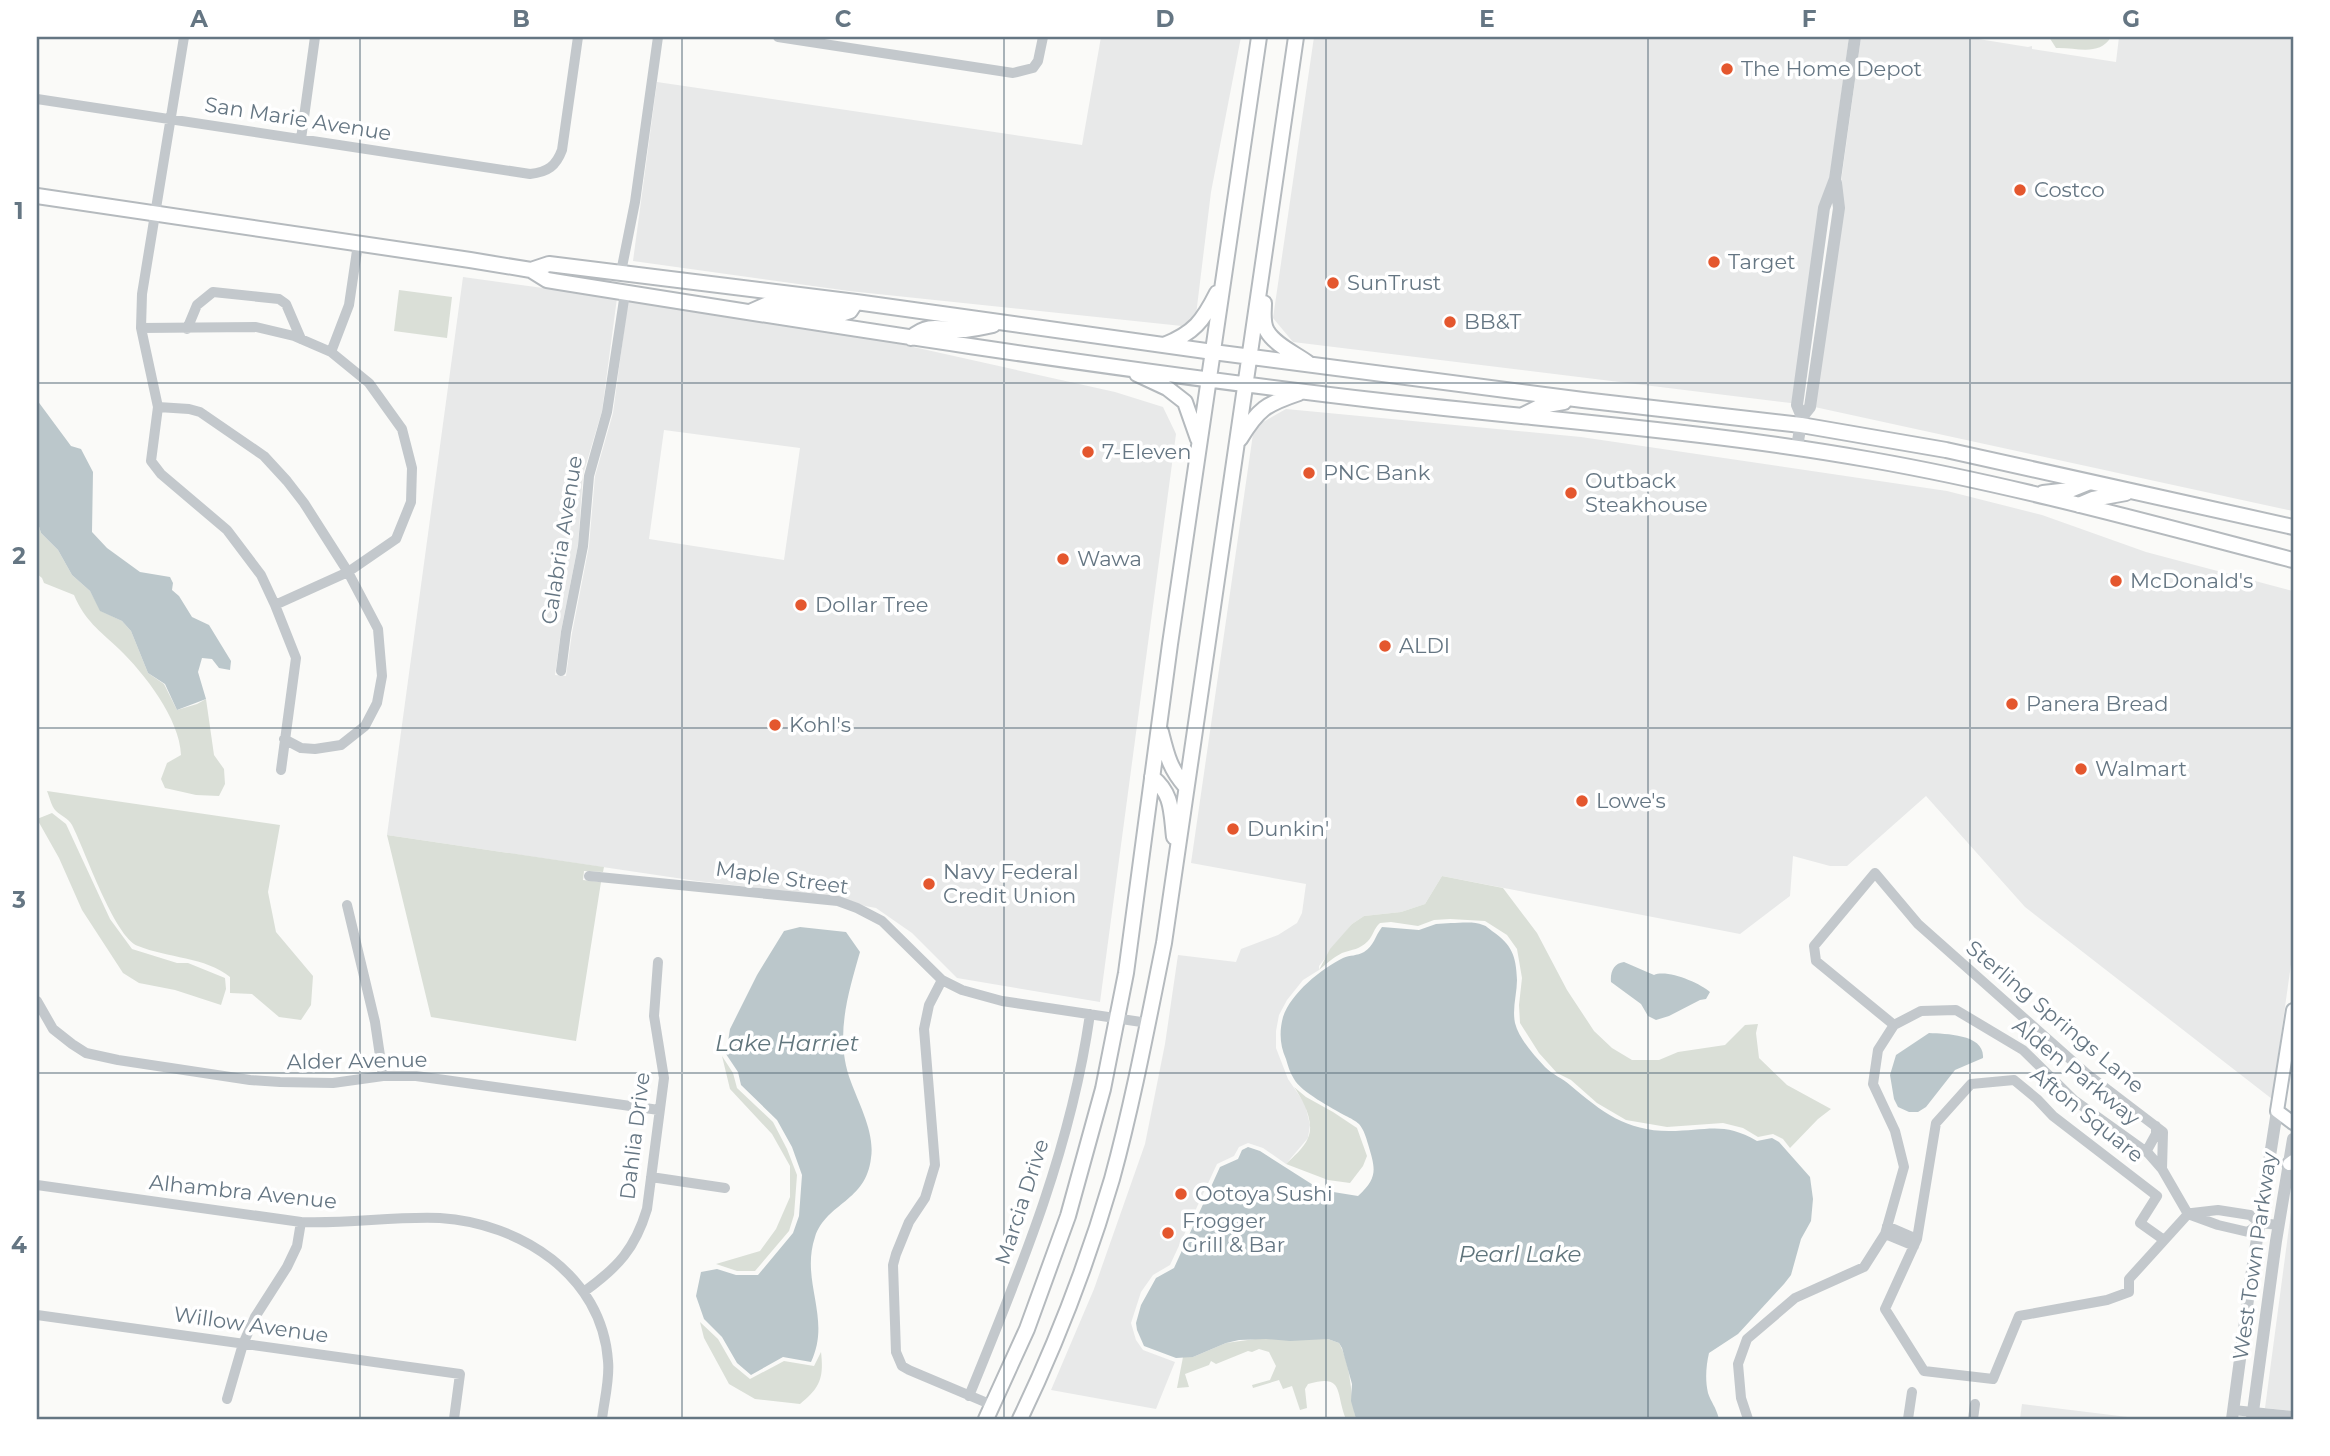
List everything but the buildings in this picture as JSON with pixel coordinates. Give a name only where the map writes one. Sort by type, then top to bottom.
[{"type":"main road","points":[[986,1419],[1027,1329],[1068,1216],[1104,1089],[1126,973],[1158,724],[1259,37]]},
{"type":"main road","points":[[1020,1419],[1078,1282],[1112,1179],[1164,943],[1296,37]]},
{"type":"main road","points":[[37,196],[531,270],[547,280],[911,338],[1305,391],[1797,447],[1952,475],[2293,560]]},
{"type":"main road","points":[[1264,260],[1264,322],[1267,332],[1282,346],[1311,364]]},
{"type":"main road","points":[[531,270],[549,264],[621,272],[1583,400],[1802,421],[2293,527]]},
{"type":"main road","points":[[559,282],[575,279],[598,282],[621,272]]},
{"type":"main road","points":[[1164,345],[1181,338],[1206,316],[1224,279]]},
{"type":"main road","points":[[625,293],[646,285],[717,293],[728,286]]},
{"type":"main road","points":[[749,312],[768,304],[841,314],[850,311],[856,302]]},
{"type":"main road","points":[[911,338],[926,328],[963,330],[1008,323]]},
{"type":"main road","points":[[1127,368],[1167,388],[1185,402],[1199,445]]},
{"type":"main road","points":[[1236,446],[1261,409],[1276,400],[1305,391]]},
{"type":"main road","points":[[1521,416],[1541,406],[1583,400]]},
{"type":"main road","points":[[2035,494],[2070,490],[2090,482]]},
{"type":"main road","points":[[2079,505],[2093,499],[2131,492]]},
{"type":"main road","points":[[1158,724],[1168,762],[1174,774],[1186,787]]},
{"type":"main road","points":[[1152,777],[1164,787],[1170,805],[1176,856]]},
{"type":"main road","name":"West Town Parkway","points":[[2277,1111],[2293,1010]]},
{"type":"main road","points":[[2277,1111],[2293,1123]]},
{"type":"street","points":[[184,37],[142,294],[141,328],[158,407],[151,461],[161,474],[226,530],[261,575],[275,605],[296,658],[281,770]]},
{"type":"street","points":[[301,139],[315,37]]},
{"type":"street","name":"San Marie Avenue","points":[[37,99],[530,174],[552,167],[558,161],[562,150],[578,37]]},
{"type":"street","points":[[621,272],[635,202],[658,37]]},
{"type":"street","points":[[778,37],[1013,73],[1033,68],[1038,61],[1043,37]]},
{"type":"street","points":[[1797,447],[1802,421],[1810,407],[1839,208],[1835,179],[1855,37]]},
{"type":"street","points":[[331,352],[349,305],[358,244]]},
{"type":"street","points":[[187,329],[197,305],[213,292],[279,299],[286,304],[301,339]]},
{"type":"street","name":"Calabria Avenue","points":[[561,671],[583,545],[589,476],[607,412],[625,293]]},
{"type":"street","points":[[141,328],[256,327],[301,339],[331,352],[369,383],[402,429],[412,468],[411,502],[396,539],[348,572],[275,605]]},
{"type":"street","points":[[158,407],[200,412],[264,456],[304,503],[348,572],[378,629],[382,676],[377,703],[365,726],[341,745],[301,748],[284,739]]},
{"type":"street","name":"Sterling Springs Lane","points":[[1890,1023],[1816,961],[1814,956],[1814,946],[1875,873],[1918,924],[2087,1074],[2156,1126]]},
{"type":"street","name":"Maple Street","points":[[589,876],[838,901],[882,921],[943,980],[962,990],[985,998],[1148,1023]]},
{"type":"street","points":[[347,905],[375,1022],[383,1076]]},
{"type":"street","name":"Dahlia Drive","points":[[585,1291],[619,1264],[631,1248],[647,1209],[664,1078],[654,1016],[657,962]]},
{"type":"street","points":[[943,980],[929,1004],[924,1029],[935,1165],[925,1198],[909,1222],[896,1254],[893,1283],[896,1352],[902,1366],[909,1370],[992,1405]]},
{"type":"street","name":"Alder Avenue","points":[[37,1001],[53,1029],[86,1052],[179,1070],[279,1082],[333,1083],[383,1076],[415,1076],[659,1110]]},
{"type":"street","name":"Alden Parkway","points":[[1890,1023],[1921,1011],[1956,1010],[2024,1050],[2074,1100],[2146,1152],[2162,1168],[2188,1214]]},
{"type":"street","name":"Marcia Drive","points":[[970,1396],[1041,1214],[1075,1094],[1090,1014]]},
{"type":"street","points":[[1748,1419],[1741,1398],[1738,1364],[1747,1339],[1795,1298],[1864,1267],[1886,1230],[1904,1167],[1895,1131],[1873,1084],[1878,1050],[1890,1023]]},
{"type":"street","name":"Afton Square","points":[[2164,1240],[2140,1223],[2157,1196],[2053,1116],[2038,1099],[2014,1080],[1971,1084],[1936,1123],[1915,1243],[1885,1308],[1924,1371],[1993,1379],[2019,1316],[2107,1300],[2129,1292],[2129,1279],[2188,1214]]},
{"type":"street","name":"West Town Parkway","points":[[2233,1415],[2277,1111]]},
{"type":"street","points":[[2146,1152],[2156,1134],[2156,1126]]},
{"type":"street","points":[[2156,1126],[2163,1132],[2162,1168]]},
{"type":"street","name":"West Town Parkway","points":[[2253,1415],[2293,1139]]},
{"type":"street","points":[[651,1177],[725,1188]]},
{"type":"street","name":"Alhambra Avenue","points":[[37,1185],[301,1222],[426,1218],[458,1220],[497,1229],[533,1245],[564,1268],[585,1291],[600,1321],[609,1363],[602,1419]]},
{"type":"street","points":[[2188,1214],[2218,1210],[2250,1215],[2260,1223],[2279,1225]]},
{"type":"street","points":[[2188,1214],[2248,1232],[2260,1223]]},
{"type":"street","points":[[228,1399],[243,1344],[255,1317],[288,1267],[297,1246],[301,1222]]},
{"type":"street","points":[[1886,1230],[1915,1243]]},
{"type":"street","name":"Willow Avenue","points":[[37,1315],[460,1374],[454,1419]]},
{"type":"street","points":[[1908,1419],[1912,1392]]},
{"type":"street","points":[[1973,1419],[1975,1404]]},
{"type":"street","points":[[2233,1415],[2293,1416]]},
{"type":"shaded area","points":[[1101,37],[1241,37],[1211,192],[1196,315],[1182,326],[849,291],[633,261],[657,82],[1082,145]]},
{"type":"shaded area","points":[[1314,37],[1849,37],[1799,404],[1293,342],[1273,318]]},
{"type":"shaded area","points":[[1861,37],[1966,37],[2116,62],[2119,37],[2293,37],[2293,511],[1810,406]]},
{"type":"shaded area","points":[[2049,37],[2111,37],[2100,47],[2086,50],[2056,48]]},
{"type":"shaded area","points":[[463,277],[617,298],[602,411],[583,475],[578,545],[555,675],[566,676],[589,546],[595,476],[613,413],[628,300],[873,338],[1115,392],[1163,407],[1176,434],[1100,1002],[957,978],[912,933],[876,908],[840,897],[697,881],[387,835]],"holes":[[[664,430],[800,448],[784,560],[649,539]]]},
{"type":"shaded area","points":[[399,290],[452,297],[447,338],[394,331]]},
{"type":"shaded area","points":[[1286,409],[1581,437],[1947,491],[2042,515],[2146,552],[2293,591],[2293,950],[2272,1099],[2025,907],[1926,796],[1847,866],[1830,866],[1793,856],[1790,896],[1740,934],[1442,876],[1425,904],[1401,912],[1364,916],[1352,924],[1319,966],[1319,970],[1303,980],[1287,1000],[1279,1015],[1276,1048],[1288,1079],[1305,1104],[1310,1125],[1308,1138],[1286,1164],[1263,1148],[1248,1143],[1239,1147],[1234,1156],[1217,1164],[1170,1265],[1153,1275],[1141,1292],[1131,1323],[1136,1340],[1143,1350],[1175,1362],[1156,1409],[1051,1390],[1094,1289],[1145,1144],[1165,1044],[1178,955],[1236,962],[1241,949],[1278,935],[1297,923],[1302,913],[1306,884],[1191,863],[1254,427]]},
{"type":"shaded area","points":[[37,520],[41,533],[58,550],[72,575],[90,591],[101,611],[122,621],[131,631],[148,673],[164,684],[177,710],[206,699],[214,755],[224,769],[225,784],[219,796],[196,795],[165,788],[161,779],[167,763],[181,755],[179,741],[168,712],[139,671],[88,619],[74,595],[44,583],[37,574]]},
{"type":"shaded area","points":[[47,791],[280,825],[268,892],[276,932],[313,976],[311,1005],[301,1020],[279,1017],[252,994],[230,993],[230,977],[210,965],[149,950],[129,939],[119,927],[101,892],[72,825],[54,809]]},
{"type":"shaded area","points":[[52,813],[66,824],[110,919],[132,949],[177,963],[188,963],[225,978],[226,989],[221,1005],[175,990],[139,983],[123,973],[82,910],[59,858],[37,819]]},
{"type":"shaded area","points":[[387,835],[604,867],[603,872],[584,871],[583,880],[601,882],[576,1041],[431,1017]]},
{"type":"shaded area","points":[[1442,876],[1503,888],[1537,933],[1567,990],[1594,1031],[1612,1048],[1632,1060],[1659,1060],[1678,1052],[1725,1045],[1745,1025],[1758,1024],[1756,1033],[1759,1058],[1787,1085],[1831,1109],[1790,1148],[1783,1139],[1773,1134],[1758,1137],[1743,1128],[1723,1123],[1667,1127],[1626,1120],[1597,1103],[1571,1080],[1557,1073],[1539,1053],[1520,1023],[1522,978],[1517,949],[1507,935],[1485,921],[1434,920],[1418,926],[1380,923],[1365,944],[1342,953],[1319,970],[1330,949],[1352,924],[1364,916],[1401,912],[1425,904]]},
{"type":"shaded area","points":[[722,1056],[733,1073],[737,1088],[773,1122],[797,1175],[794,1215],[789,1231],[755,1271],[737,1271],[716,1264],[760,1251],[776,1229],[790,1197],[790,1166],[772,1134],[730,1089]]},
{"type":"shaded area","points":[[1294,1087],[1357,1128],[1367,1156],[1350,1183],[1328,1180],[1286,1164],[1304,1145],[1310,1132],[1307,1111]]},
{"type":"shaded area","points":[[2293,1197],[2293,1411],[2265,1408]]},
{"type":"shaded area","points":[[700,1322],[718,1339],[733,1365],[750,1379],[784,1361],[814,1366],[821,1352],[822,1369],[819,1382],[800,1404],[755,1399],[729,1384],[704,1338]]},
{"type":"shaded area","points":[[1255,1339],[1328,1339],[1339,1343],[1349,1371],[1356,1419],[1346,1419],[1337,1388],[1328,1381],[1308,1384],[1305,1389],[1307,1408],[1300,1410],[1292,1386],[1283,1389],[1279,1380],[1253,1388],[1252,1385],[1270,1380],[1276,1366],[1269,1352],[1259,1349],[1216,1364],[1211,1361],[1209,1365],[1185,1374],[1189,1387],[1177,1388],[1183,1357],[1193,1357],[1226,1343]]},
{"type":"shaded area","points":[[2022,1404],[2144,1419],[2020,1419]]},
{"type":"water","points":[[37,400],[71,446],[81,449],[93,472],[92,532],[107,548],[140,572],[170,577],[172,590],[192,617],[209,625],[231,661],[230,670],[219,668],[212,659],[202,658],[198,672],[206,699],[177,710],[165,684],[148,673],[131,631],[122,621],[100,611],[90,591],[72,575],[58,550],[41,533],[37,520]]},
{"type":"water","name":"Pearl Lake","points":[[1436,924],[1484,925],[1499,936],[1514,957],[1517,985],[1514,1017],[1527,1046],[1545,1067],[1593,1104],[1615,1118],[1640,1128],[1669,1131],[1714,1128],[1734,1131],[1757,1141],[1772,1138],[1779,1142],[1810,1177],[1813,1199],[1811,1221],[1801,1239],[1791,1275],[1738,1334],[1709,1353],[1707,1388],[1719,1419],[1356,1419],[1351,1401],[1352,1384],[1342,1348],[1339,1343],[1328,1339],[1239,1340],[1193,1357],[1176,1358],[1144,1346],[1136,1323],[1141,1305],[1156,1278],[1174,1268],[1220,1167],[1238,1159],[1242,1150],[1248,1147],[1260,1151],[1321,1190],[1358,1196],[1372,1178],[1372,1160],[1361,1126],[1310,1094],[1291,1074],[1281,1044],[1281,1033],[1283,1017],[1293,999],[1316,975],[1334,963],[1367,950],[1382,927],[1419,930]]},
{"type":"water","name":"Lake Harriet","points":[[800,927],[846,932],[860,952],[851,984],[843,1033],[846,1066],[869,1129],[871,1158],[862,1184],[828,1216],[815,1237],[811,1269],[818,1330],[817,1346],[811,1362],[783,1357],[751,1375],[737,1363],[722,1337],[704,1319],[696,1296],[701,1272],[717,1269],[736,1275],[758,1275],[793,1233],[799,1216],[802,1175],[792,1147],[777,1120],[741,1085],[738,1072],[726,1054],[730,1029],[757,975],[784,931]]},
{"type":"water","points":[[1624,962],[1654,975],[1667,974],[1683,978],[1710,992],[1706,999],[1656,1020],[1648,1016],[1641,1004],[1611,982],[1613,969]]},
{"type":"water","points":[[1929,1033],[1954,1035],[1971,1040],[1982,1050],[1983,1058],[1955,1070],[1926,1107],[1918,1112],[1909,1112],[1898,1107],[1890,1075],[1896,1055]]},
{"type":"place","name":"The Home Depot","points":[[1727,69]]},
{"type":"place","name":"Costco","points":[[2020,190]]},
{"type":"place","name":"Target","points":[[1714,262]]},
{"type":"place","name":"SunTrust","points":[[1333,283]]},
{"type":"place","name":"BB&T","points":[[1450,322]]},
{"type":"place","name":"7-Eleven","points":[[1088,452]]},
{"type":"place","name":"PNC Bank","points":[[1309,473]]},
{"type":"place","name":"Outback Steakhouse","points":[[1571,493]]},
{"type":"place","name":"Wawa","points":[[1063,559]]},
{"type":"place","name":"McDonald's","points":[[2116,581]]},
{"type":"place","name":"Dollar Tree","points":[[801,605]]},
{"type":"place","name":"ALDI","points":[[1385,646]]},
{"type":"place","name":"Panera Bread","points":[[2012,704]]},
{"type":"place","name":"Kohl's","points":[[775,725]]},
{"type":"place","name":"Walmart","points":[[2081,769]]},
{"type":"place","name":"Lowe's","points":[[1582,801]]},
{"type":"place","name":"Dunkin'","points":[[1233,829]]},
{"type":"place","name":"Navy Federal Credit Union","points":[[929,884]]},
{"type":"place","name":"Ootoya Sushi","points":[[1181,1194]]},
{"type":"place","name":"Frogger Grill & Bar","points":[[1168,1233]]}]
